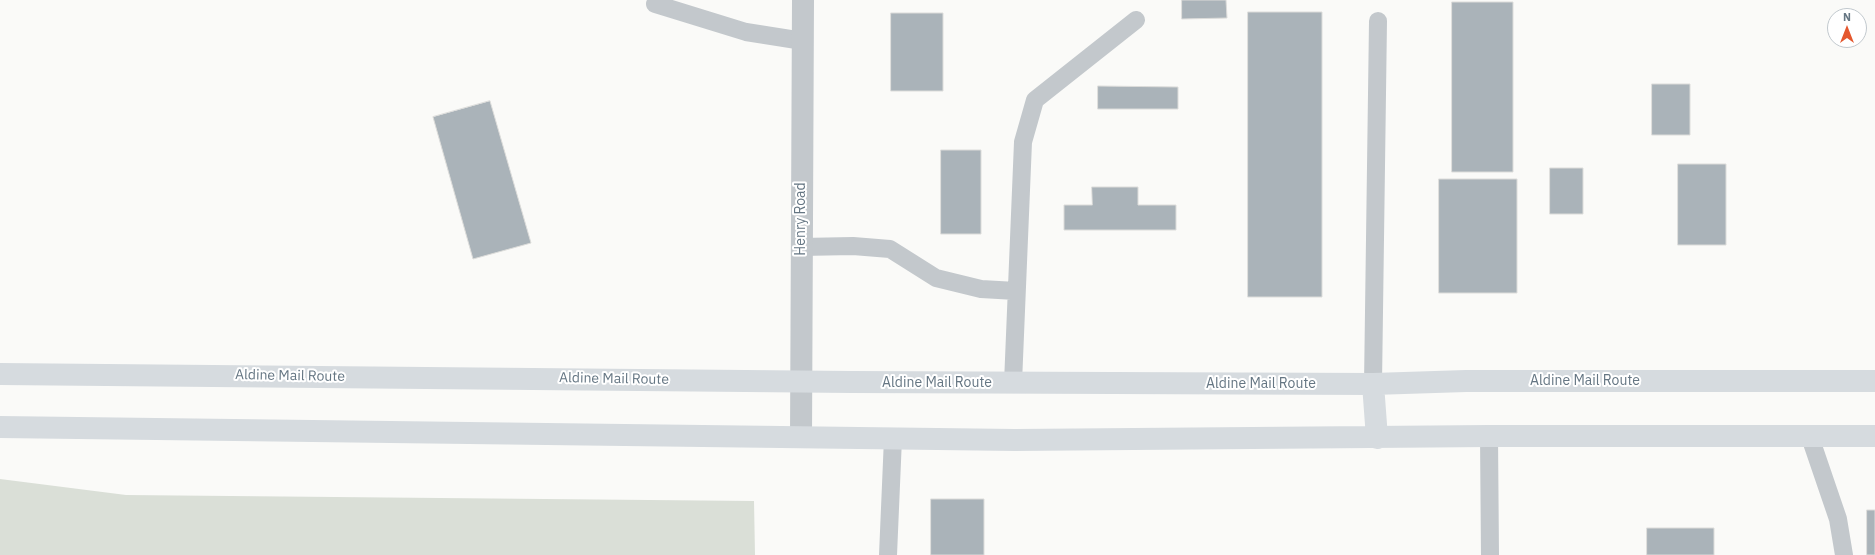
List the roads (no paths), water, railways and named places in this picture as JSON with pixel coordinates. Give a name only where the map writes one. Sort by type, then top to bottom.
[{"type":"main road","name":"Aldine Mail Route","points":[[0,374],[1013,383],[1373,384],[1466,381],[1875,381]]},
{"type":"main road","points":[[1373,384],[1377,438]]},
{"type":"main road","points":[[0,427],[1015,440],[1490,436],[1875,436]]},
{"type":"street","name":"Henry Road","points":[[801,437],[800,381],[803,0]]},
{"type":"lane","points":[[656,4],[746,32],[802,41]]},
{"type":"lane","points":[[1013,383],[1023,142],[1035,100],[1136,20]]},
{"type":"lane","points":[[1373,384],[1378,21]]},
{"type":"lane","points":[[801,247],[854,246],[890,249],[936,278],[981,289],[1016,291]]},
{"type":"lane","points":[[1490,436],[1490,555]]},
{"type":"lane","points":[[1810,437],[1838,519],[1844,555]]},
{"type":"lane","points":[[888,555],[893,438]]}]
